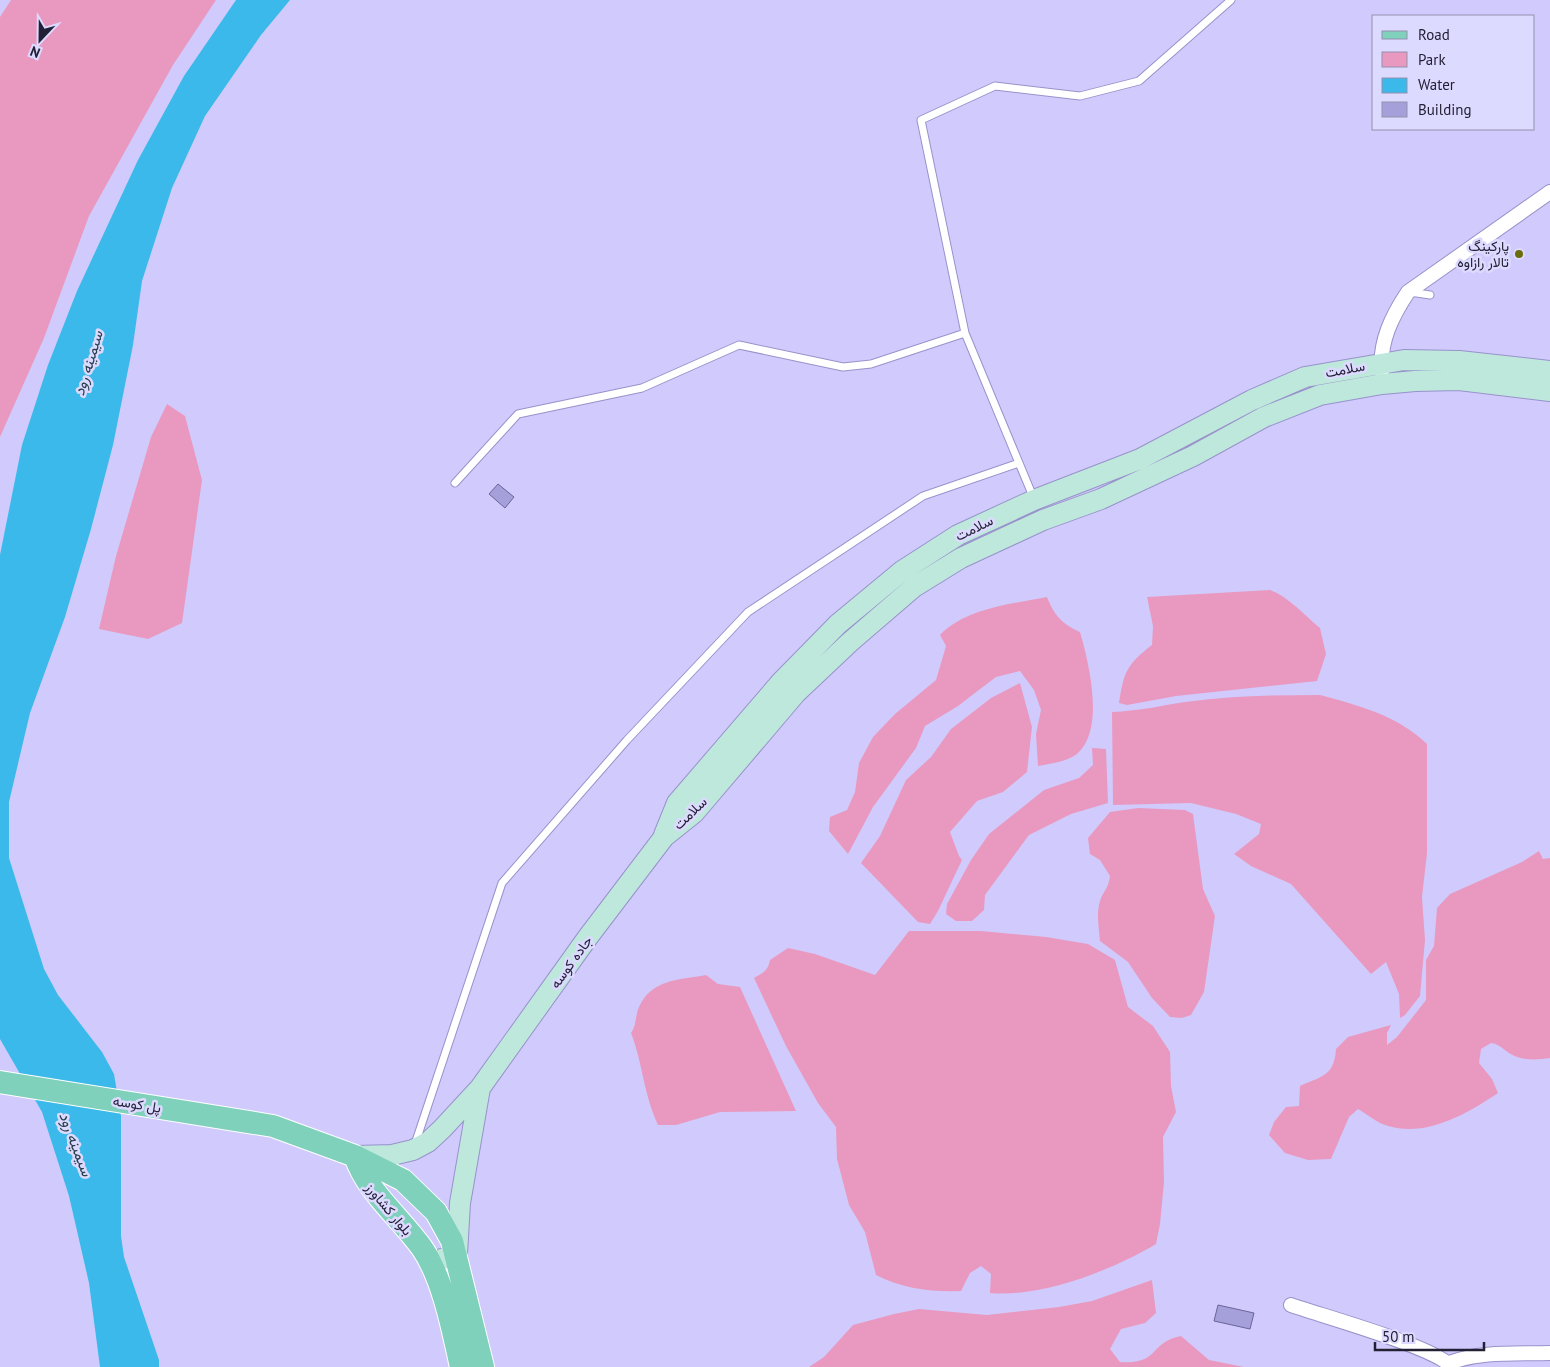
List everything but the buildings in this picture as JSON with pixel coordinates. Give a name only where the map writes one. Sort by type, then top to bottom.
[{"type":"main road","name":"سلامت","points":[[664,837],[677,803],[782,682],[838,624],[902,571],[958,535],[1034,500],[1140,459],[1252,400],[1305,377],[1404,360],[1458,361],[1550,371]]},
{"type":"main road","name":"سلامت","points":[[664,837],[694,813],[796,693],[850,642],[914,586],[961,558],[1043,520],[1101,500],[1193,456],[1264,417],[1320,395],[1382,384],[1459,380],[1550,391]]},
{"type":"main road","points":[[1034,500],[1043,520]]},
{"type":"main road","name":"جاده کوسه","points":[[355,1156],[392,1155],[413,1150],[428,1142],[480,1088],[588,937],[664,837]]},
{"type":"main road","name":"پل کوسه","points":[[0,1082],[273,1126],[355,1156]]},
{"type":"main road","name":"جاده کوسه","points":[[457,1254],[460,1203],[480,1088]]},
{"type":"main road","name":"بلوار کشاورز","points":[[355,1156],[403,1180],[436,1212],[457,1254],[483,1367]]},
{"type":"main road","name":"بلوار کشاورز","points":[[355,1156],[365,1180],[402,1223],[430,1263],[448,1313],[461,1367]]},
{"type":"main road","points":[[430,1263],[457,1254]]},
{"type":"street","points":[[1382,384],[1381,363],[1383,344],[1395,312],[1408,292],[1550,192]]},
{"type":"street","points":[[1291,1305],[1422,1349],[1450,1365],[1464,1357],[1494,1354],[1550,1353]]},
{"type":"lane","points":[[1034,500],[965,333],[921,120],[995,86],[1080,96],[1139,81],[1232,0]]},
{"type":"lane","points":[[1408,292],[1430,295]]},
{"type":"lane","points":[[455,483],[518,414],[642,388],[739,345],[843,367],[871,364],[965,333]]},
{"type":"lane","points":[[413,1150],[502,883],[627,740],[748,612],[923,496],[1019,463]]},
{"type":"green space","points":[[11,0],[216,0],[173,65],[89,216],[44,338],[0,437],[0,17]]},
{"type":"green space","points":[[167,404],[185,416],[202,480],[182,623],[148,639],[99,629],[116,556],[151,437]]},
{"type":"green space","points":[[1270,590],[1290,602],[1320,628],[1326,654],[1317,681],[1176,696],[1127,705],[1119,703],[1125,676],[1131,664],[1152,645],[1153,626],[1147,597]]},
{"type":"green space","points":[[1047,597],[1059,618],[1068,626],[1080,632],[1087,660],[1093,712],[1091,728],[1086,742],[1078,753],[1065,760],[1038,766],[1036,734],[1041,710],[1034,690],[1020,671],[996,677],[958,706],[925,726],[916,748],[873,807],[848,854],[829,831],[830,817],[847,810],[855,792],[859,763],[873,737],[895,714],[936,680],[946,646],[940,635],[963,619],[990,608]]},
{"type":"green space","points":[[1020,683],[1032,727],[1027,772],[1003,792],[977,801],[950,832],[962,860],[930,924],[918,922],[861,863],[880,836],[906,780],[931,757],[951,729],[991,698]]},
{"type":"green space","points":[[1320,695],[1364,708],[1391,719],[1427,744],[1427,853],[1422,897],[1425,940],[1420,996],[1405,1015],[1400,1018],[1399,994],[1386,962],[1371,974],[1291,884],[1251,866],[1234,854],[1259,834],[1261,824],[1236,814],[1191,803],[1113,805],[1112,712],[1218,698]]},
{"type":"green space","points":[[1092,748],[1106,749],[1108,803],[1071,814],[1029,835],[985,895],[984,910],[972,921],[956,921],[946,914],[947,904],[971,860],[989,834],[1044,790],[1079,778],[1093,765]]},
{"type":"green space","points":[[1138,808],[1185,810],[1193,814],[1203,889],[1215,916],[1204,992],[1191,1015],[1182,1018],[1170,1017],[1152,998],[1128,962],[1100,941],[1098,911],[1110,876],[1100,860],[1090,854],[1088,838],[1110,812]]},
{"type":"green space","points":[[1539,851],[1543,859],[1550,858],[1550,1058],[1524,1059],[1514,1056],[1491,1043],[1481,1049],[1479,1063],[1492,1079],[1498,1093],[1473,1109],[1430,1127],[1400,1129],[1378,1122],[1358,1109],[1349,1117],[1331,1159],[1308,1160],[1285,1153],[1269,1135],[1274,1122],[1286,1107],[1299,1106],[1300,1086],[1320,1077],[1329,1070],[1335,1058],[1336,1049],[1348,1037],[1391,1025],[1387,1033],[1387,1045],[1397,1037],[1426,1000],[1426,960],[1434,946],[1437,908],[1450,894],[1522,862]]},
{"type":"green space","points":[[909,931],[981,931],[1046,937],[1088,944],[1115,960],[1128,1007],[1153,1026],[1170,1052],[1171,1086],[1176,1112],[1163,1137],[1164,1182],[1156,1244],[1098,1272],[1054,1287],[1032,1291],[990,1293],[991,1274],[981,1266],[970,1273],[961,1291],[917,1289],[896,1284],[876,1275],[865,1232],[849,1205],[837,1159],[836,1127],[818,1103],[786,1046],[754,978],[765,971],[770,960],[788,948],[815,954],[875,975]]},
{"type":"green space","points":[[706,975],[718,984],[740,987],[796,1111],[720,1112],[676,1125],[658,1125],[649,1101],[631,1033],[638,1010],[644,998],[659,986],[667,982]]},
{"type":"green space","points":[[1152,1280],[1156,1313],[1145,1323],[1121,1329],[1110,1349],[1120,1362],[1142,1360],[1164,1343],[1181,1336],[1209,1360],[1244,1367],[809,1367],[824,1357],[853,1325],[894,1314],[919,1309],[987,1315],[1059,1307],[1092,1301]]},
{"type":"water","name":"سیمینه رود","points":[[236,0],[290,0],[261,35],[205,116],[172,188],[142,281],[133,345],[113,445],[91,529],[65,617],[30,713],[9,802],[9,858],[44,969],[58,995],[102,1052],[114,1074],[121,1116],[121,1236],[124,1257],[159,1360],[159,1367],[100,1367],[89,1283],[69,1196],[42,1112],[0,1039],[0,555],[22,445],[48,365],[77,291],[138,160],[184,76]]},
{"type":"place","name":"پارکینگ تالار رازاوه","points":[[1519,254]]}]
